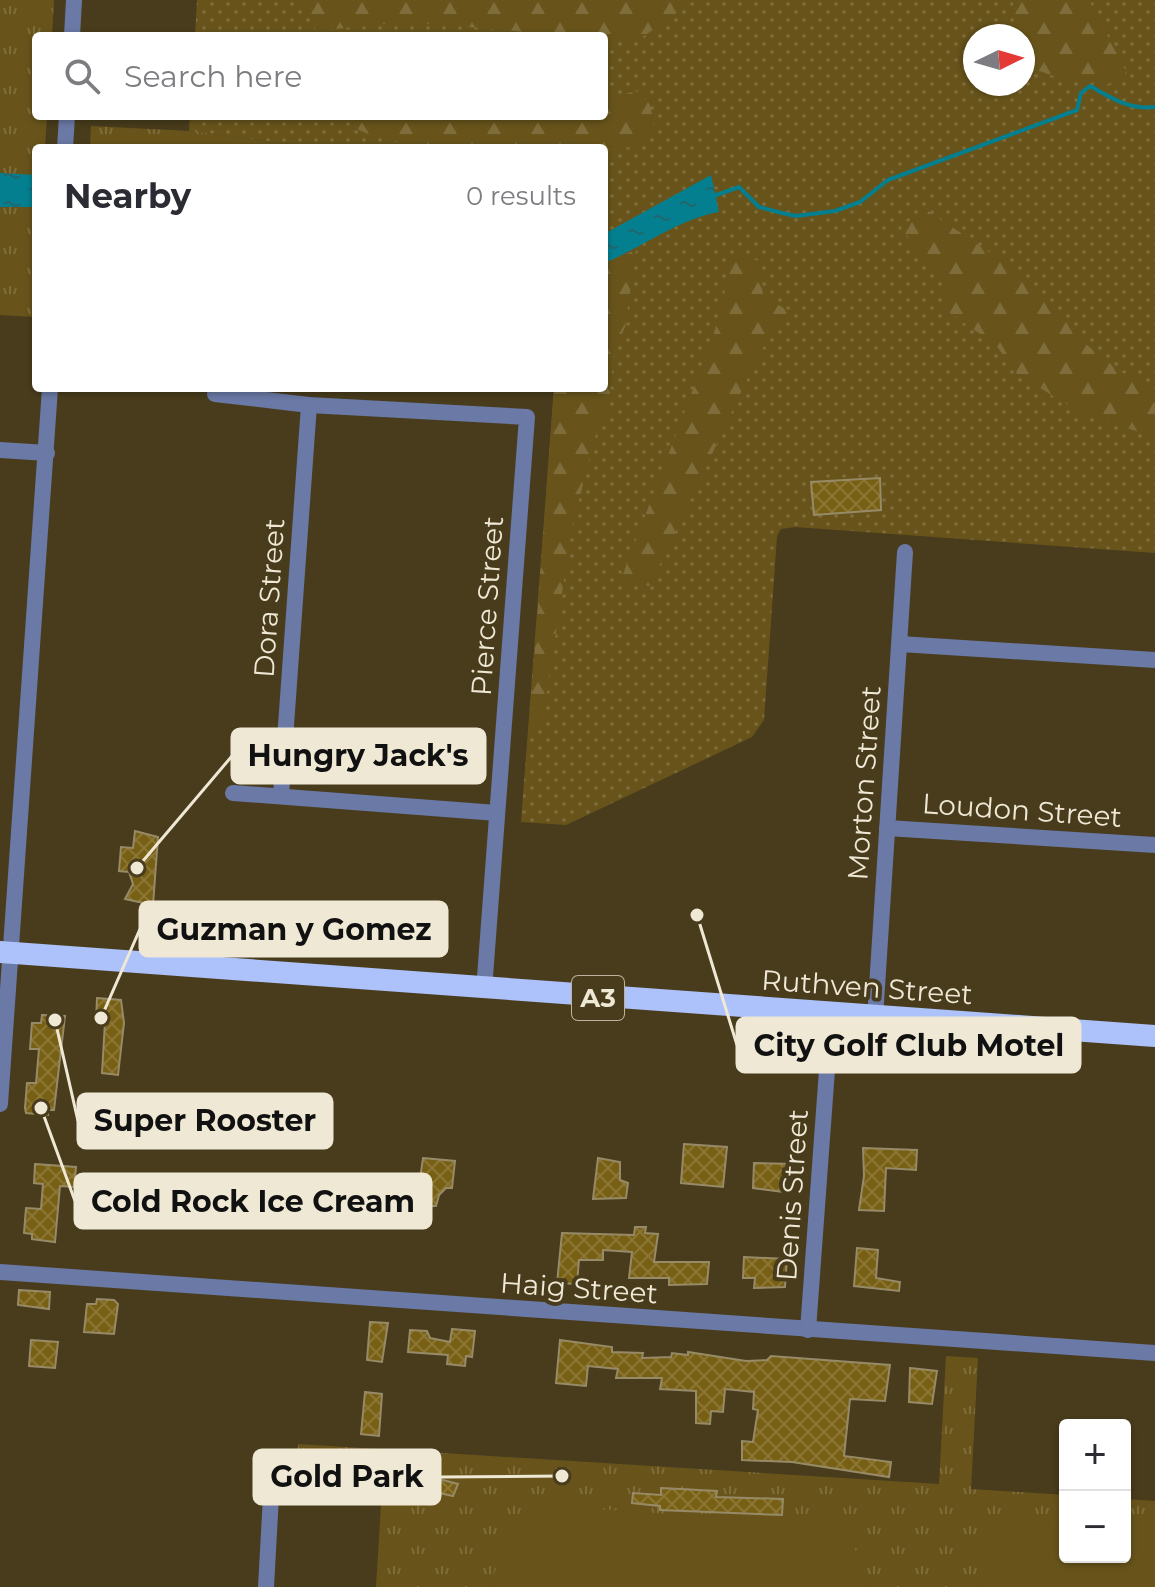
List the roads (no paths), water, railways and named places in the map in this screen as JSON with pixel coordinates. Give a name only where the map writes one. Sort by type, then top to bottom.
[{"type":"highway","name":"Ruthven Street","points":[[6,952],[484,990],[1155,1036]]},
{"type":"street","points":[[72,32],[74,0]]},
{"type":"street","points":[[65,144],[67,120]]},
{"type":"street","points":[[0,1104],[6,952],[50,392]]},
{"type":"street","points":[[215,394],[309,405]]},
{"type":"street","name":"Pierce Street","points":[[309,405],[527,417],[484,990]]},
{"type":"street","name":"Dora Street","points":[[281,795],[309,405]]},
{"type":"street","points":[[0,450],[47,453]]},
{"type":"street","name":"Morton Street","points":[[875,1018],[905,552]]},
{"type":"street","points":[[900,644],[1155,660]]},
{"type":"street","points":[[233,793],[497,813]]},
{"type":"street","name":"Loudon Street","points":[[887,828],[1155,845]]},
{"type":"street","name":"Denis Street","points":[[808,1330],[831,1015]]},
{"type":"street","name":"Haig Street","points":[[0,1272],[1155,1353]]},
{"type":"street","points":[[266,1587],[272,1478]]},
{"type":"water","points":[[0,173],[32,175],[32,207],[0,207]]},
{"type":"water","points":[[711,175],[719,212],[675,227],[608,261],[608,232]]},
{"type":"waterway","points":[[711,197],[739,187],[759,207],[782,213],[796,216],[835,211],[860,202],[888,180],[1077,110],[1081,93],[1090,86],[1129,105],[1155,107]]},
{"type":"place","name":"Hungry Jack's","points":[[137,868]]},
{"type":"place","name":"City Golf Club Motel","points":[[697,915]]},
{"type":"place","name":"Guzman y Gomez","points":[[101,1018]]},
{"type":"place","name":"Super Rooster","points":[[55,1020]]},
{"type":"place","name":"Cold Rock Ice Cream","points":[[41,1108]]},
{"type":"place","name":"Gold Park","points":[[562,1476]]}]
